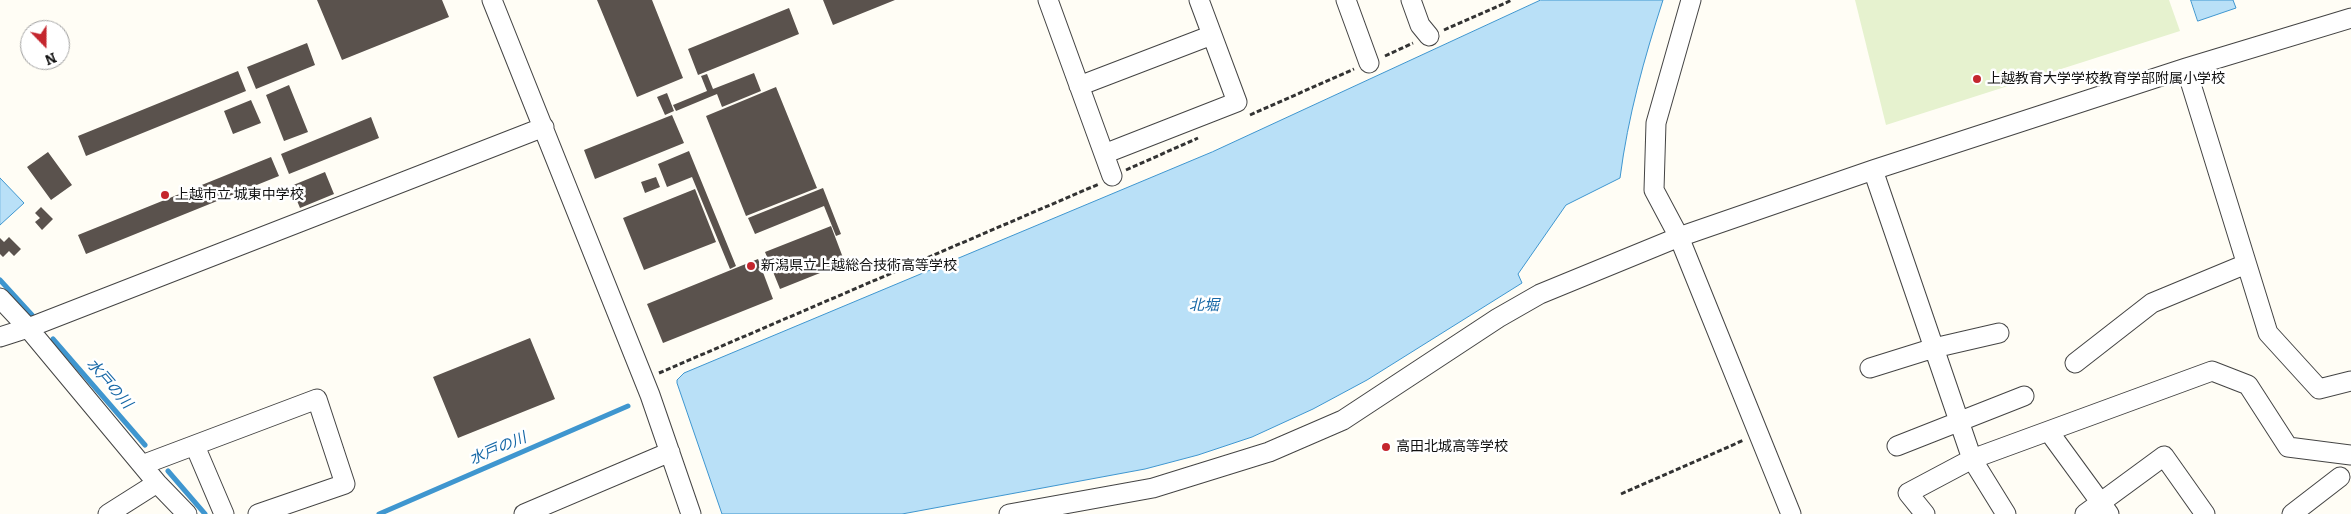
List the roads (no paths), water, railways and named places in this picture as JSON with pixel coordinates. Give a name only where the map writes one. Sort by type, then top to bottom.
[{"type":"street","points":[[492,0],[650,395],[691,514]]},
{"type":"street","points":[[1048,0],[1112,176]]},
{"type":"street","points":[[1104,154],[1237,102],[1200,0]]},
{"type":"street","points":[[1346,0],[1369,63]]},
{"type":"street","points":[[1411,0],[1420,25],[1429,36]]},
{"type":"street","points":[[1691,0],[1656,123],[1654,190],[1679,237],[1792,514]]},
{"type":"street","points":[[1009,514],[1153,488],[1269,452],[1343,420],[1498,318],[1540,294],[1679,237],[1873,170],[2186,68],[2351,18]]},
{"type":"street","points":[[1079,86],[1212,35]]},
{"type":"street","points":[[2186,68],[2268,333],[2319,390],[2351,381]]},
{"type":"street","points":[[0,337],[28,328],[544,127]]},
{"type":"street","points":[[1873,170],[1972,459],[2006,514]]},
{"type":"street","points":[[2075,364],[2152,303],[2246,264]]},
{"type":"street","points":[[0,298],[28,328],[157,483],[187,514]]},
{"type":"street","points":[[1870,368],[1934,348],[1998,333]]},
{"type":"street","points":[[1925,514],[1908,493],[1972,459],[2212,371],[2248,385],[2288,447],[2351,456]]},
{"type":"street","points":[[1898,446],[2024,396]]},
{"type":"street","points":[[142,465],[317,399],[345,484],[258,514]]},
{"type":"street","points":[[2052,436],[2105,508]]},
{"type":"street","points":[[195,446],[224,514]]},
{"type":"street","points":[[524,514],[670,452]]},
{"type":"street","points":[[2085,514],[2105,508],[2164,456],[2205,514]]},
{"type":"street","points":[[2292,514],[2340,477]]},
{"type":"street","points":[[108,514],[157,483]]},
{"type":"water","name":"北堀","points":[[1541,0],[1663,0],[1637,88],[1627,132],[1620,178],[1566,205],[1518,274],[1522,283],[1367,380],[1313,409],[1252,437],[1198,455],[1145,469],[902,514],[722,514],[677,383],[677,380],[684,373],[1212,152]]},
{"type":"water","points":[[2191,0],[2233,0],[2236,8],[2198,21]]},
{"type":"water","points":[[0,178],[24,203],[0,225]]},
{"type":"waterway","name":"水戸の川","points":[[0,280],[32,315]]},
{"type":"waterway","name":"水戸の川","points":[[53,339],[145,445]]},
{"type":"waterway","name":"水戸の川","points":[[379,514],[628,406]]},
{"type":"waterway","name":"水戸の川","points":[[168,471],[205,514]]},
{"type":"place","name":"上越教育大学学校教育学部附属小学校","points":[[1977,79]]},
{"type":"place","name":"上越市立 城東中学校","points":[[165,195]]},
{"type":"place","name":"新潟県立上越総合技術高等学校","points":[[751,266]]},
{"type":"place","name":"高田北城高等学校","points":[[1386,447]]}]
